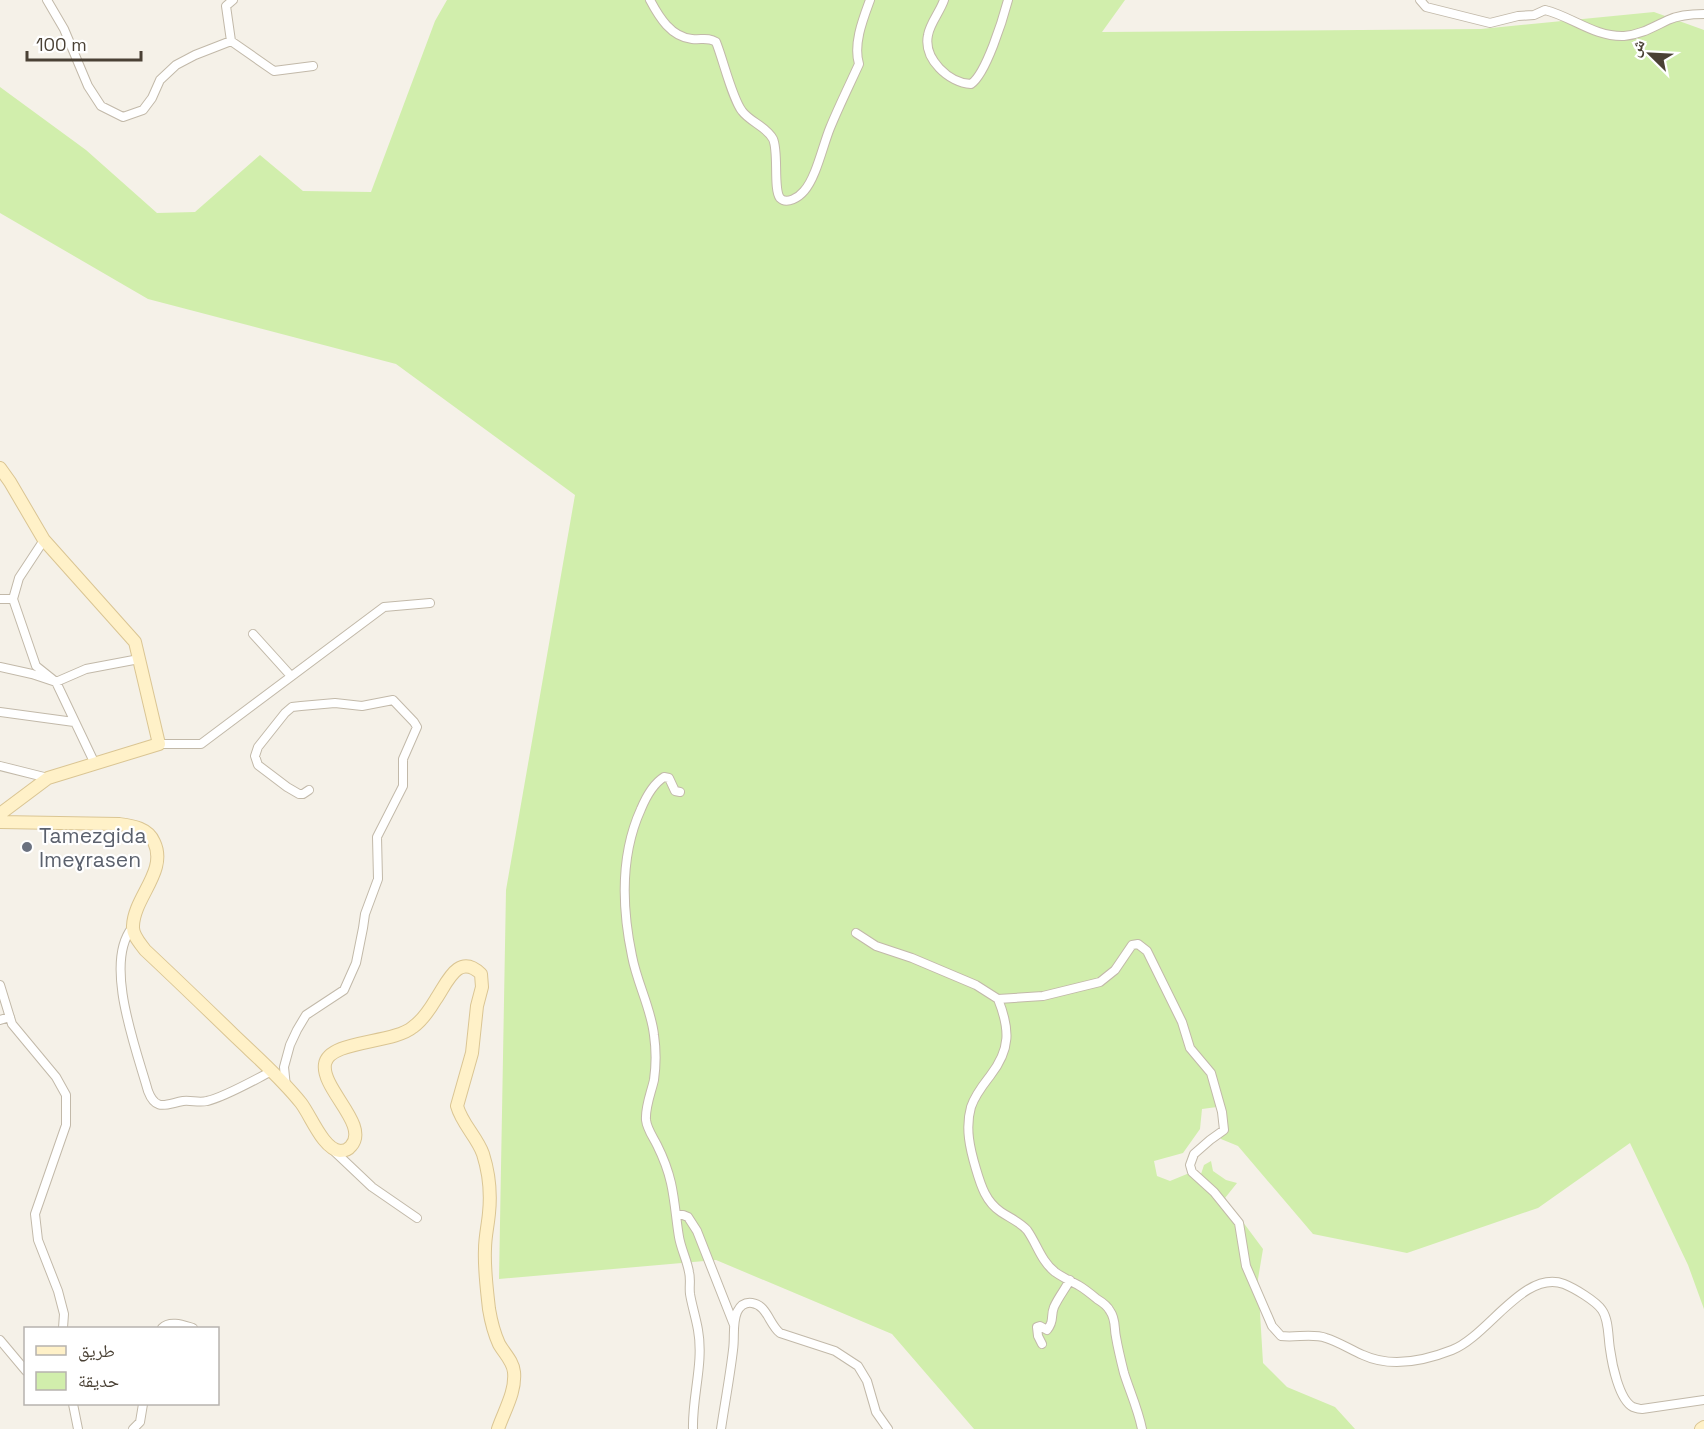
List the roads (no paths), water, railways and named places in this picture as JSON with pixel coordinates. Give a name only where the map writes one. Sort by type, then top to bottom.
[{"type":"main road","points":[[0,468],[44,540],[135,642],[159,744],[48,778],[0,814]]},
{"type":"main road","points":[[0,822],[119,824],[135,826],[152,836],[157,847],[158,859],[132,928],[136,938],[145,950],[272,1071],[301,1102],[321,1136],[332,1149],[341,1151],[348,1149],[354,1144],[356,1137],[352,1121],[326,1074],[325,1065],[332,1052],[386,1039],[411,1029],[436,1001],[456,970],[469,966],[481,974],[482,987],[477,1006],[472,1053],[457,1106],[459,1114],[470,1128],[483,1153],[489,1181],[489,1210],[484,1248],[489,1310],[494,1332],[514,1372],[510,1398],[498,1429]]},
{"type":"street","points":[[47,0],[64,29],[88,86],[101,106],[123,117],[143,110],[152,98],[160,80],[176,65],[231,41]]},
{"type":"street","points":[[233,0],[226,6],[231,41],[274,70],[313,66]]},
{"type":"street","points":[[650,0],[671,30],[691,39],[709,38],[716,42],[740,109],[769,133],[772,139],[779,197],[784,201],[789,201],[806,190],[815,171],[831,127],[859,64],[856,55],[859,36],[870,0]]},
{"type":"street","points":[[944,0],[929,30],[928,49],[945,74],[962,84],[971,84],[979,76],[1008,0]]},
{"type":"street","points":[[1420,0],[1426,8],[1490,23],[1518,16],[1534,15],[1545,10],[1594,31],[1626,36],[1641,33],[1678,17],[1704,14]]},
{"type":"street","points":[[44,540],[19,578],[13,599],[36,666],[56,682],[95,764]]},
{"type":"street","points":[[0,599],[13,599]]},
{"type":"street","points":[[159,744],[201,744],[384,607],[430,603]]},
{"type":"street","points":[[253,634],[291,676]]},
{"type":"street","points":[[0,668],[32,674],[56,682],[86,669],[139,659]]},
{"type":"street","points":[[286,1087],[284,1067],[297,1030],[306,1015],[344,990],[356,963],[364,914],[378,879],[377,837],[403,786],[403,759],[417,727],[414,722],[393,700],[362,706],[335,703],[292,707],[258,747],[255,756],[258,765],[286,787],[299,794],[309,790]]},
{"type":"street","points":[[0,712],[74,722]]},
{"type":"street","points":[[0,766],[48,778]]},
{"type":"street","points":[[680,792],[675,791],[666,777],[663,777],[653,788],[636,822],[627,854],[625,877],[632,957],[655,1038],[654,1077],[647,1108],[647,1123],[667,1170],[679,1236],[689,1272],[690,1295],[699,1331],[700,1360],[693,1429]]},
{"type":"street","points":[[132,928],[125,937],[122,949],[123,1001],[148,1091],[155,1104],[162,1105],[189,1100],[206,1101],[272,1071]]},
{"type":"street","points":[[856,933],[876,946],[912,958],[976,985],[998,999],[1043,996],[1093,985],[1110,975],[1132,945],[1138,944],[1147,951],[1182,1022],[1190,1048],[1211,1074],[1222,1113],[1224,1130],[1194,1154],[1190,1165],[1192,1172],[1214,1192],[1239,1223],[1246,1266],[1272,1326],[1281,1336],[1326,1337],[1366,1356],[1379,1360],[1404,1362],[1453,1350],[1485,1328],[1531,1287],[1552,1281],[1565,1284],[1577,1291],[1597,1304],[1603,1311],[1621,1390],[1632,1407],[1642,1409],[1704,1400]]},
{"type":"street","points":[[0,985],[12,1024],[56,1077],[66,1095],[66,1125],[34,1214],[38,1240],[58,1291],[64,1314],[63,1327]]},
{"type":"street","points":[[998,999],[1008,1032],[1004,1052],[971,1106],[969,1122],[969,1145],[983,1191],[991,1204],[1022,1225],[1048,1266],[1103,1303],[1112,1314],[1124,1372],[1138,1409],[1142,1429]]},
{"type":"street","points":[[0,1020],[10,1017]]},
{"type":"street","points":[[332,1149],[372,1187],[417,1218]]},
{"type":"street","points":[[677,1215],[690,1219],[697,1232],[735,1325]]},
{"type":"street","points":[[1042,1344],[1037,1327],[1040,1326],[1047,1330],[1051,1325],[1055,1305],[1070,1280]]},
{"type":"street","points":[[721,1429],[737,1312],[746,1303],[754,1303],[764,1310],[773,1327],[780,1332],[829,1348],[858,1366],[865,1376],[879,1417],[888,1429]]},
{"type":"street","points":[[164,1327],[171,1324],[184,1327]]},
{"type":"street","points":[[0,1340],[24,1369]]},
{"type":"street","points":[[73,1405],[78,1429]]},
{"type":"street","points":[[133,1429],[140,1422],[143,1405]]},
{"type":"place","name":"Tamezgida Imeɣrasen","points":[[27,847]]}]
